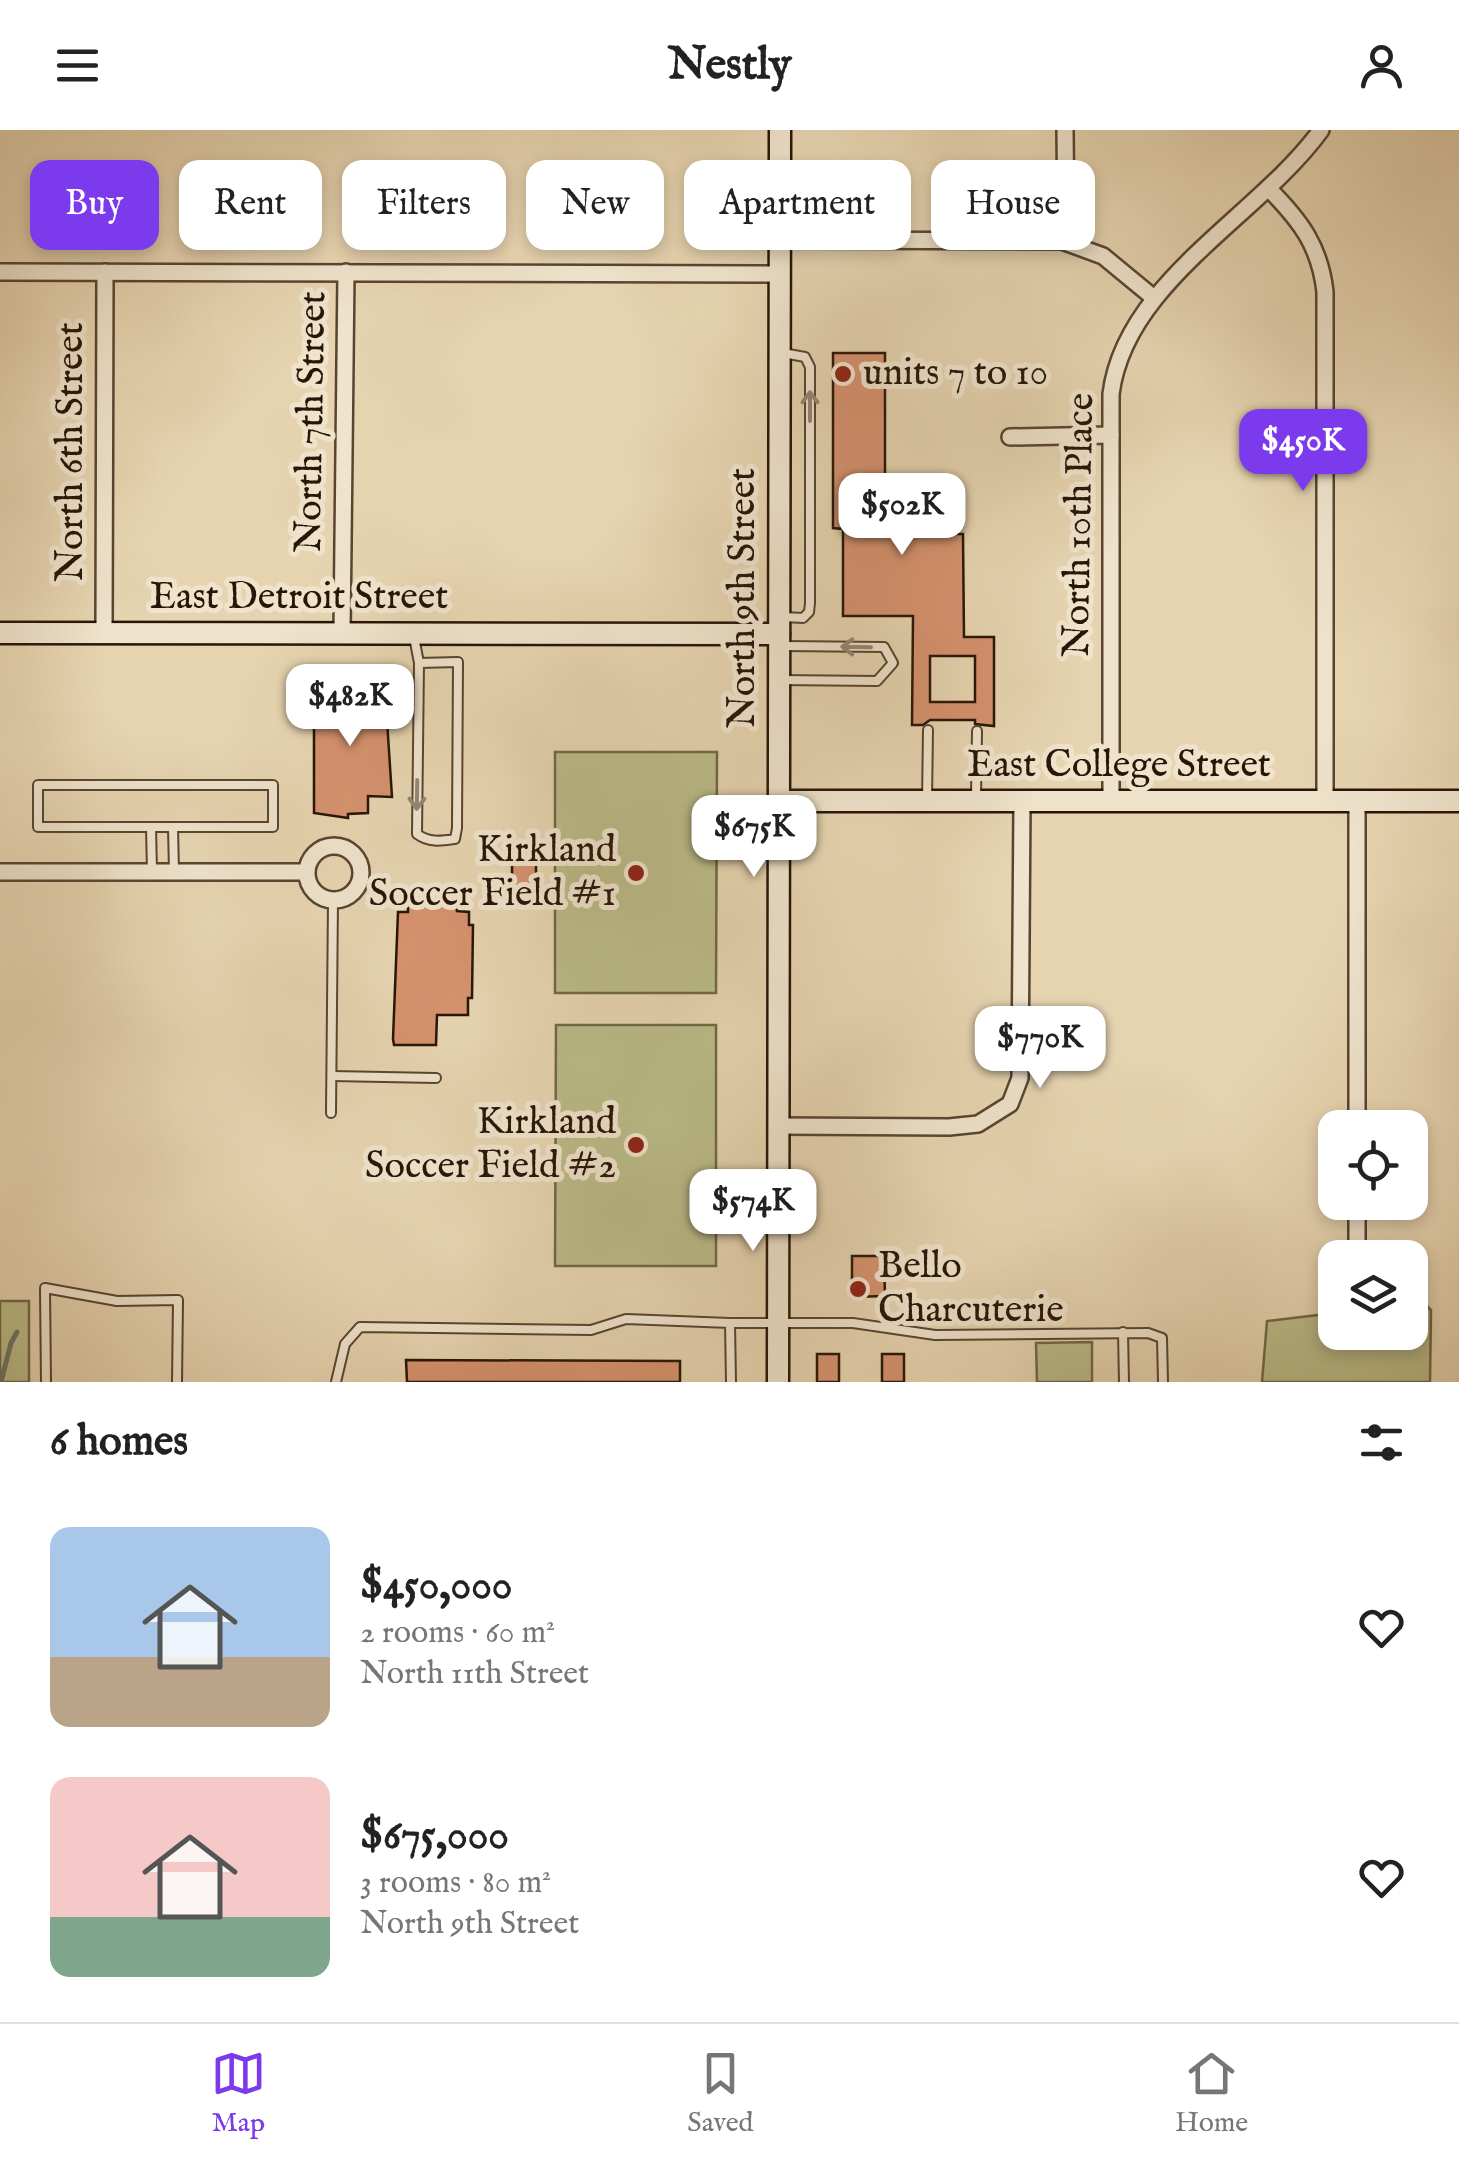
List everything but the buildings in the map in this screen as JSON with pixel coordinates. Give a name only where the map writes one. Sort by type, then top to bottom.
[{"type":"street","name":"North 9th Street","points":[[780,130],[780,160]]},
{"type":"street","points":[[1065,130],[1065,160]]},
{"type":"street","name":"North 10th Place","points":[[1111,801],[1111,394],[1119,355],[1154,298],[1268,188],[1321,130]]},
{"type":"street","points":[[1268,188],[1310,235],[1320,259],[1325,292],[1325,800]]},
{"type":"street","name":"North 9th Street","points":[[778,1382],[780,250]]},
{"type":"street","points":[[1087,250],[1103,256],[1154,298]]},
{"type":"street","points":[[0,272],[780,274]]},
{"type":"street","name":"North 6th Street","points":[[104,272],[104,634]]},
{"type":"street","name":"North 7th Street","points":[[342,632],[346,272]]},
{"type":"street","points":[[1010,437],[1111,435]]},
{"type":"street","name":"East Detroit Street","points":[[0,633],[779,632]]},
{"type":"street","points":[[1356,800],[1356,1110]]},
{"type":"street","name":"East College Street","points":[[779,802],[1459,800]]},
{"type":"street","points":[[778,1126],[968,1126],[999,1114],[1014,1099],[1020,1078],[1022,801]]},
{"type":"street","points":[[339,846],[360,864],[360,883],[349,896],[333,900],[316,895],[306,872],[308,862],[321,848],[339,846]]},
{"type":"street","points":[[0,872],[306,872]]},
{"type":"lane","points":[[779,632],[803,618],[810,603],[810,367],[805,356],[780,352]]},
{"type":"lane","points":[[779,632],[884,647],[893,664],[877,680],[779,680]]},
{"type":"lane","points":[[413,633],[419,663],[417,834],[426,840],[444,841],[455,838],[457,828],[458,662],[419,663]]},
{"type":"lane","points":[[927,801],[928,730]]},
{"type":"lane","points":[[976,801],[977,731]]},
{"type":"lane","points":[[38,784],[274,785],[274,827],[151,827],[38,827],[38,784]]},
{"type":"lane","points":[[151,827],[152,872]]},
{"type":"lane","points":[[173,827],[174,872]]},
{"type":"lane","points":[[331,1113],[333,900]]},
{"type":"lane","points":[[332,1076],[436,1078]]},
{"type":"lane","points":[[46,1382],[46,1288],[117,1300],[178,1300],[177,1382]]},
{"type":"lane","points":[[336,1382],[345,1344],[360,1328],[591,1330],[626,1319],[853,1324],[936,1335],[1148,1333],[1162,1338],[1163,1382]]},
{"type":"lane","points":[[730,1323],[731,1382]]},
{"type":"lane","points":[[1123,1332],[1124,1382]]},
{"type":"green space","name":"Kirkland Soccer Field #1","points":[[555,752],[717,752],[716,993],[555,993]]},
{"type":"green space","name":"Kirkland Soccer Field #2","points":[[556,1025],[716,1025],[716,1266],[555,1266]]},
{"type":"green space","points":[[0,1301],[29,1301],[29,1382],[0,1382]]},
{"type":"green space","points":[[1428,1307],[1430,1382],[1262,1382],[1267,1321],[1318,1315],[1318,1350],[1428,1350]]},
{"type":"green space","points":[[1092,1342],[1092,1382],[1037,1382],[1036,1343]]},
{"type":"waterway","points":[[1,1382],[17,1332]]},
{"type":"place","name":"units 7 to 10","points":[[843,374]]},
{"type":"place","name":"Kirkland Soccer Field #1","points":[[636,873]]},
{"type":"place","name":"Kirkland Soccer Field #2","points":[[636,1145]]},
{"type":"place","name":"Bello Charcuterie","points":[[858,1289]]}]
